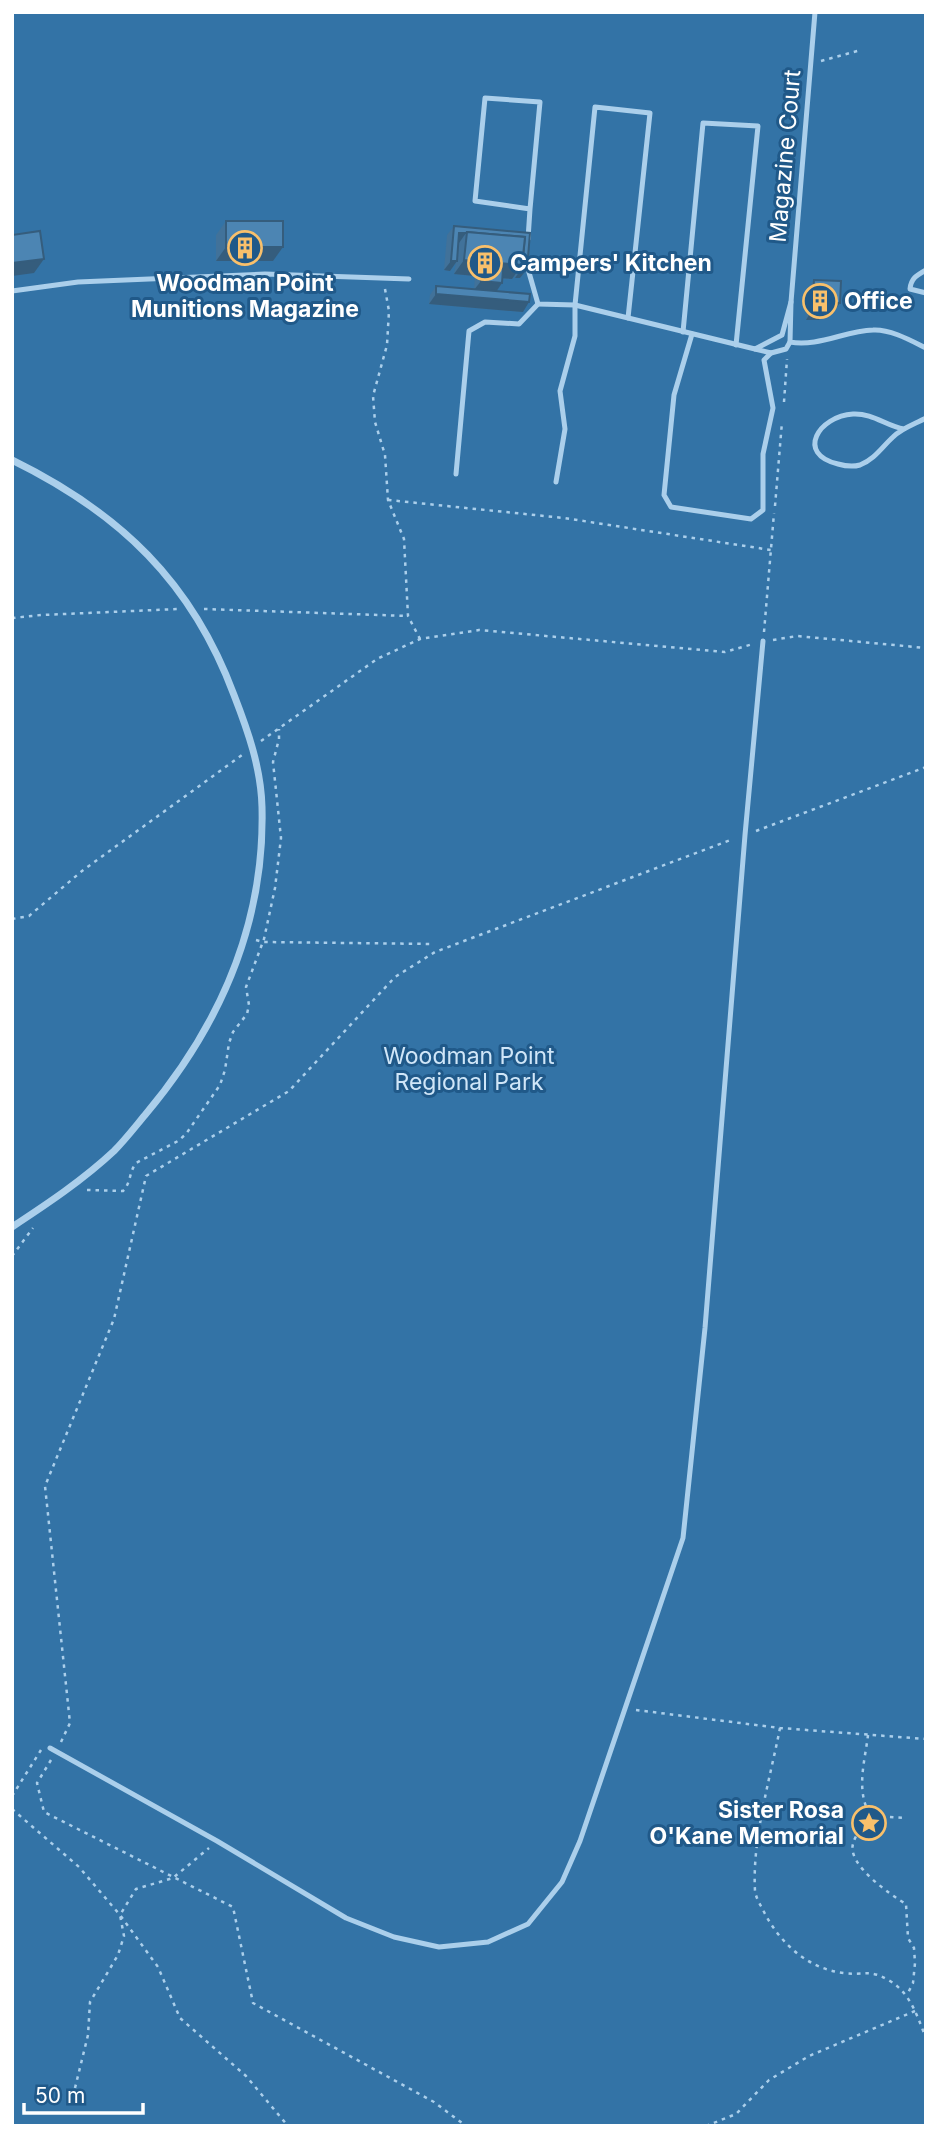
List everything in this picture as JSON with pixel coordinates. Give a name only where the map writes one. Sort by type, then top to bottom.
[{"type":"street","points":[[12,460],[51,479],[110,520],[147,552],[193,609],[222,663],[253,747],[262,806],[259,884],[246,937],[228,985],[194,1050],[161,1096],[115,1150],[59,1195],[12,1227]]},
{"type":"lane","name":"Magazine Court","points":[[791,302],[815,12]]},
{"type":"lane","points":[[528,243],[540,102],[485,98],[475,201],[530,209]]},
{"type":"lane","points":[[556,482],[565,429],[560,391],[575,336],[575,305],[595,107],[650,113],[628,318]]},
{"type":"lane","points":[[683,332],[703,123],[758,127],[736,345]]},
{"type":"lane","points":[[527,255],[526,266],[538,304]]},
{"type":"lane","points":[[926,270],[910,283],[910,289],[926,293]]},
{"type":"lane","points":[[12,291],[78,282],[265,274],[409,279]]},
{"type":"lane","points":[[456,474],[469,331],[485,322],[519,324],[538,304],[575,305],[771,353],[786,349],[790,342],[791,302]]},
{"type":"lane","points":[[755,349],[782,335],[791,302]]},
{"type":"lane","points":[[790,342],[803,344],[874,329],[904,337],[926,348]]},
{"type":"lane","points":[[692,334],[674,395],[664,495],[671,507],[751,519],[764,510],[763,454],[773,408],[764,360],[755,349]]},
{"type":"lane","points":[[764,360],[771,353]]},
{"type":"lane","points":[[904,429],[893,427],[870,415],[852,414],[835,418],[824,425],[817,432],[814,445],[824,459],[845,466],[859,466],[883,450],[893,436],[926,418]]},
{"type":"lane","points":[[50,1748],[217,1841],[346,1918],[394,1937],[439,1947],[488,1942],[528,1924],[562,1882],[580,1841],[683,1538],[705,1328],[744,835],[763,641]]},
{"type":"path","points":[[811,62],[833,59],[861,50]]},
{"type":"path","points":[[383,279],[389,311],[387,345],[373,396],[375,422],[384,455],[388,500],[404,539],[408,616],[419,639]]},
{"type":"path","points":[[763,641],[787,369],[786,349]]},
{"type":"path","points":[[388,500],[564,518],[771,550]]},
{"type":"path","points":[[12,618],[193,609],[408,616]]},
{"type":"path","points":[[12,919],[29,916],[82,871],[377,659],[419,639],[479,630],[725,652],[763,641],[797,636],[926,648]]},
{"type":"path","points":[[466,2126],[433,2102],[253,2003],[233,1907],[44,1812],[37,1783],[56,1753],[70,1723],[45,1486],[114,1319],[146,1176],[289,1091],[395,977],[435,952],[926,767]]},
{"type":"path","points":[[246,937],[263,942],[432,944]]},
{"type":"path","points":[[626,1709],[780,1728],[926,1739]]},
{"type":"path","points":[[780,1728],[756,1851],[755,1894],[774,1931],[792,1951],[821,1967],[845,1973],[869,1971],[890,1981],[907,1995],[926,2038]]},
{"type":"path","points":[[869,1735],[862,1782],[864,1805],[871,1816]]},
{"type":"path","points":[[12,1796],[44,1744],[50,1748]]},
{"type":"path","points":[[12,1810],[79,1867],[120,1915],[158,1967],[180,2018],[246,2076],[288,2126]]},
{"type":"path","points":[[871,1816],[853,1843],[853,1854],[874,1880],[906,1904],[908,1938],[914,1948],[915,1963],[913,1983],[907,1995]]},
{"type":"path","points":[[871,1816],[906,1818]]},
{"type":"path","points":[[75,2088],[88,2035],[90,2002],[118,1955],[124,1936],[120,1915],[136,1889],[173,1878],[217,1841]]},
{"type":"path","points":[[706,2126],[736,2114],[769,2080],[809,2056],[915,2011]]},
{"type":"green space","name":"Woodman Point Regional Park","points":[[12,12],[926,12],[926,2126],[12,2126]]},
{"type":"building","points":[[226,221],[283,221],[283,247],[226,247]]},
{"type":"building","points":[[454,226],[530,233],[527,269],[522,268],[525,237],[459,233],[457,261],[451,261]]},
{"type":"building","points":[[40,231],[44,259],[12,263],[12,235]]},
{"type":"building","points":[[467,232],[525,237],[522,265],[464,260]]},
{"type":"building","points":[[482,267],[503,269],[502,283],[481,281]]},
{"type":"building","points":[[814,280],[841,281],[840,303],[826,302],[826,311],[812,310]]},
{"type":"building","points":[[436,286],[530,294],[529,302],[436,294]]},
{"type":"place","name":"Woodman Point Munitions Magazine","points":[[245,248]]},
{"type":"place","name":"Campers' Kitchen","points":[[485,263]]},
{"type":"place","name":"Office","points":[[820,301]]},
{"type":"place","name":"Sister Rosa O'Kane Memorial","points":[[869,1823]]}]
